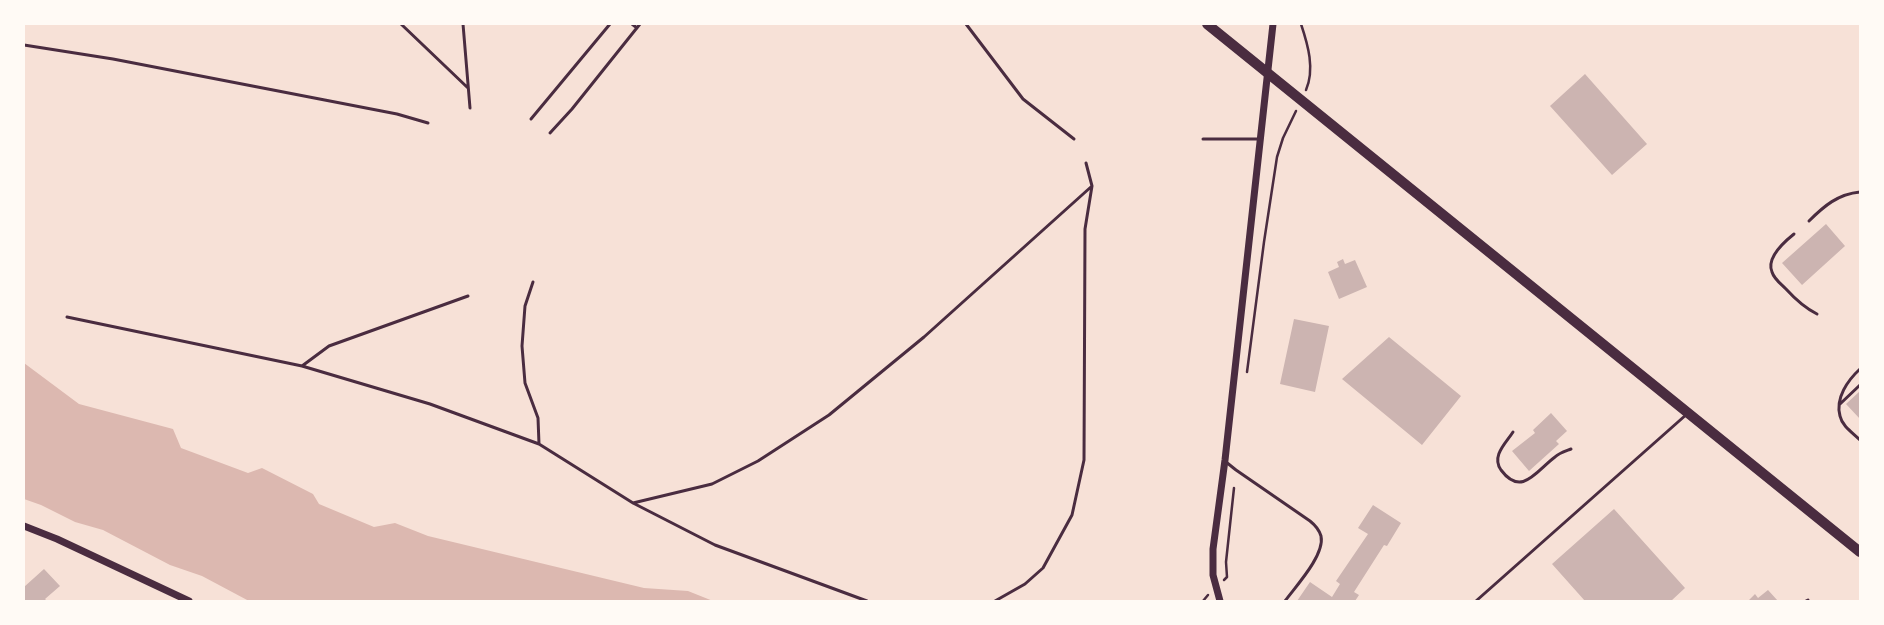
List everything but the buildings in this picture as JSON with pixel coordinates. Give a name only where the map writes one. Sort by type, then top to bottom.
[{"type":"main road","points":[[1207,24],[1860,552]]},
{"type":"street","points":[[1220,601],[1213,575],[1213,563],[1272,24]]},
{"type":"street","points":[[24,526],[57,539],[189,601]]},
{"type":"lane","points":[[401,24],[468,88]]},
{"type":"lane","points":[[463,24],[470,108]]},
{"type":"lane","points":[[531,119],[610,24]]},
{"type":"lane","points":[[632,24],[637,28]]},
{"type":"lane","points":[[550,133],[572,109],[640,24]]},
{"type":"lane","points":[[966,24],[1023,99],[1074,139]]},
{"type":"lane","points":[[24,45],[113,59],[397,114],[428,123]]},
{"type":"lane","points":[[1202,139],[1260,139]]},
{"type":"lane","points":[[995,601],[1025,584],[1043,568],[1072,516],[1084,460],[1084,229],[1092,186],[1086,163]]},
{"type":"lane","points":[[633,503],[712,484],[758,461],[829,415],[924,337],[1092,186]]},
{"type":"lane","points":[[1809,221],[1832,201],[1848,193],[1860,192]]},
{"type":"lane","points":[[1794,234],[1776,253],[1771,262],[1771,271],[1774,277],[1802,306],[1817,314]]},
{"type":"lane","points":[[533,282],[525,306],[522,346],[525,383],[538,418],[539,444]]},
{"type":"lane","points":[[302,366],[329,346],[468,296]]},
{"type":"lane","points":[[67,317],[302,366],[430,404],[539,444],[633,503],[715,545],[867,601]]},
{"type":"lane","points":[[1860,369],[1844,387],[1839,404],[1840,416],[1846,427],[1860,440]]},
{"type":"lane","points":[[1839,404],[1860,385]]},
{"type":"lane","points":[[1476,601],[1688,413]]},
{"type":"lane","points":[[1513,432],[1500,450],[1497,460],[1501,469],[1511,480],[1524,482],[1531,479],[1556,456],[1571,449]]},
{"type":"lane","points":[[1225,460],[1236,470],[1318,528],[1321,537],[1320,548],[1311,565],[1285,601]]},
{"type":"path","points":[[1301,24],[1309,46],[1310,79]]},
{"type":"path","points":[[1246,380],[1277,157],[1283,138],[1289,128]]},
{"type":"path","points":[[1227,577],[1226,562],[1236,470]]},
{"type":"shaded area","points":[[24,363],[79,404],[173,429],[181,448],[248,473],[262,468],[313,494],[319,504],[374,527],[395,523],[428,536],[644,588],[688,591],[713,601],[249,601],[202,576],[170,565],[103,530],[75,522],[41,505],[24,499]]}]
